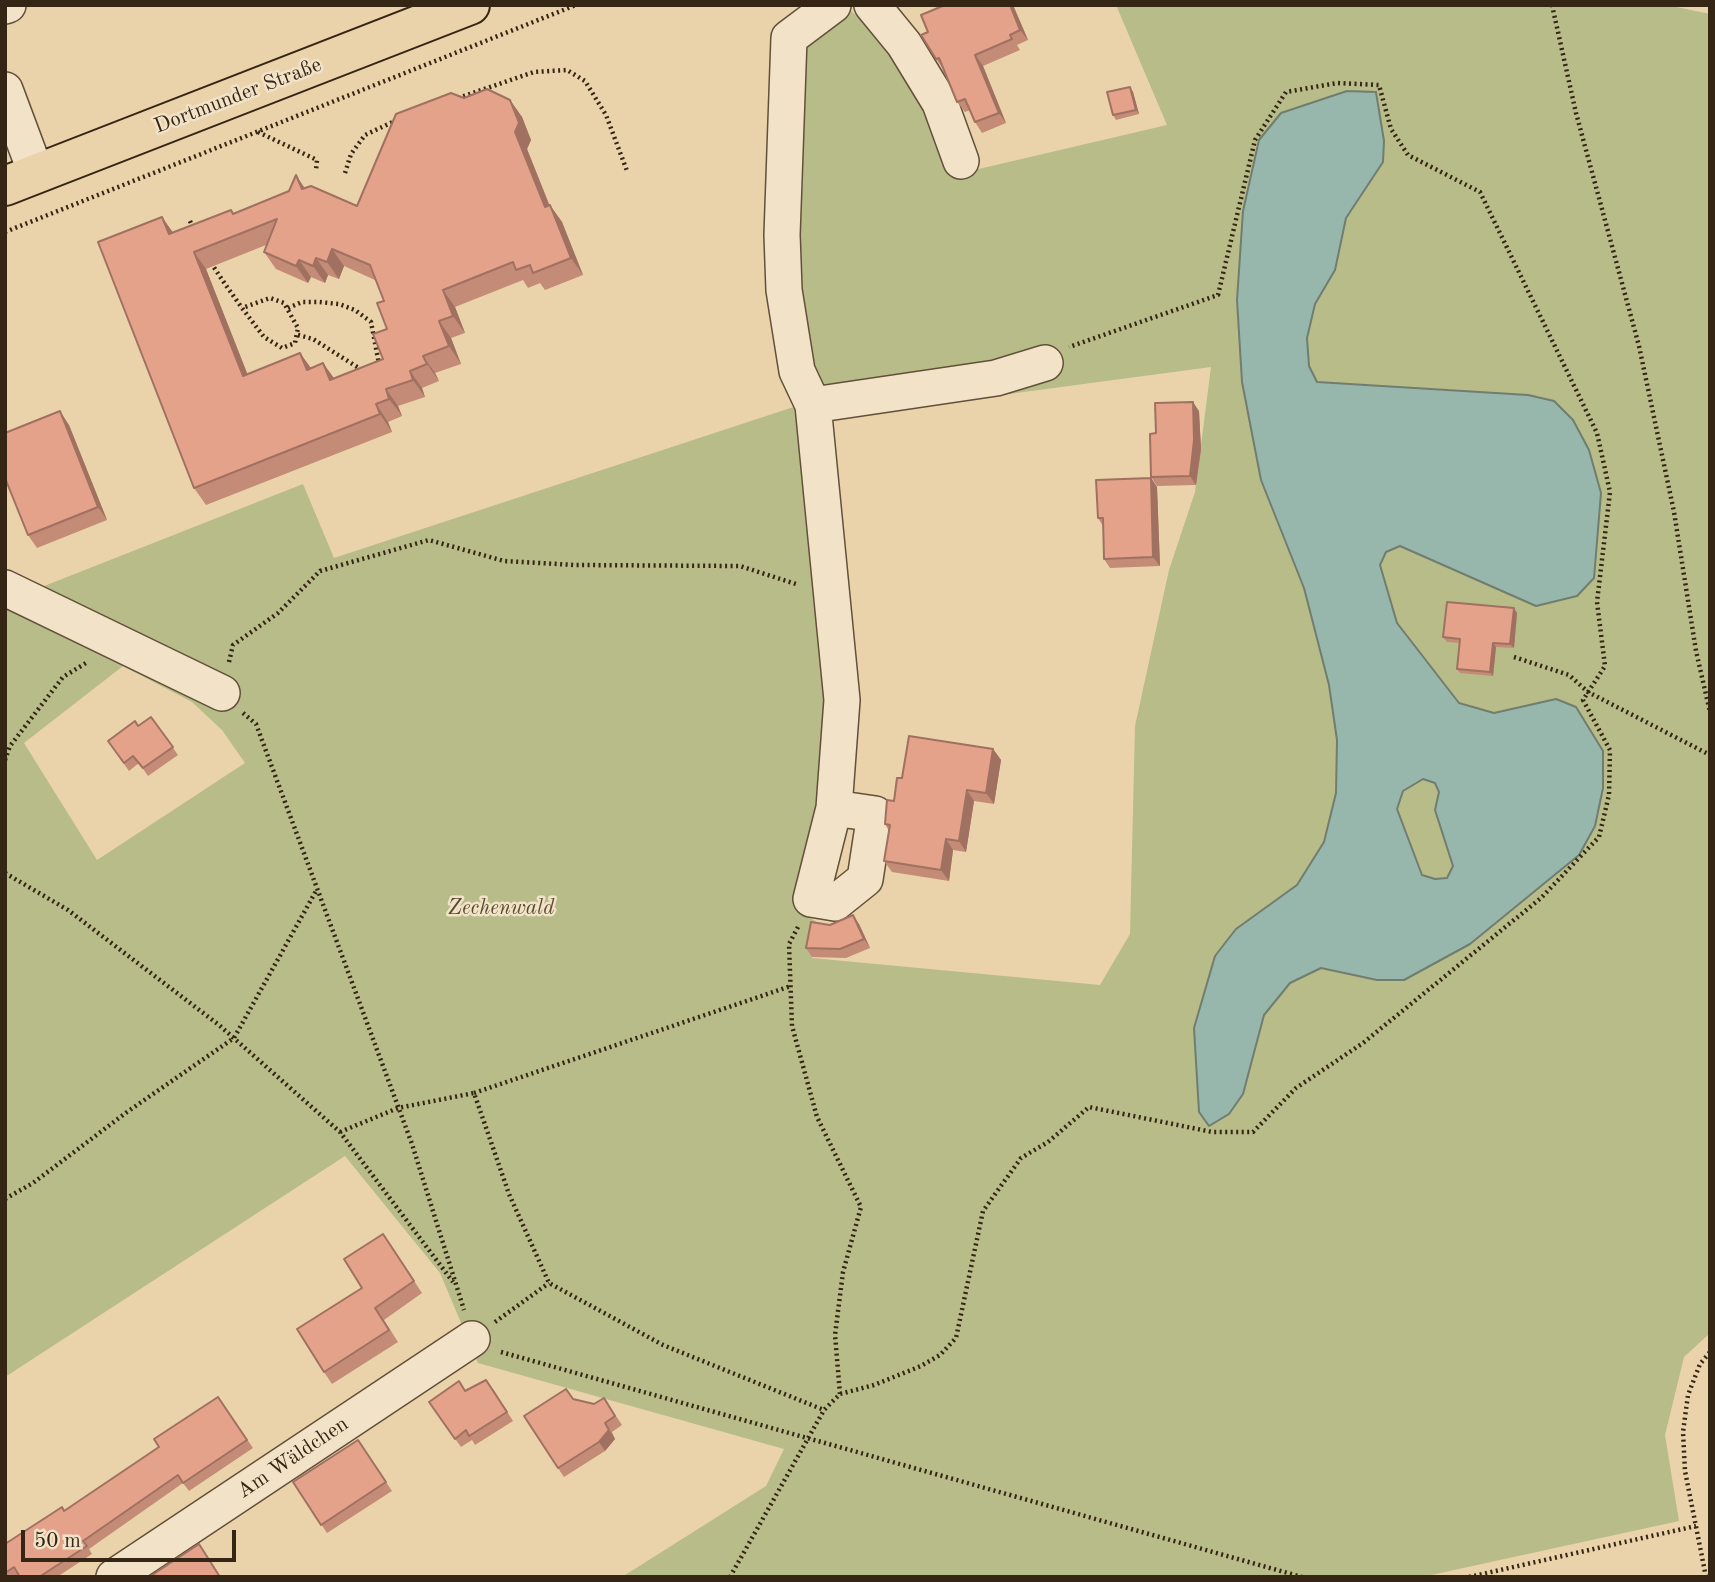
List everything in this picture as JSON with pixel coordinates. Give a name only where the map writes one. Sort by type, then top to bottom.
[{"type":"main road","name":"Dortmunder Straße","points":[[21,179],[470,5]]},
{"type":"street","points":[[833,5],[789,38],[782,159],[784,290],[797,371],[813,405],[834,597],[842,700],[834,808],[811,899],[835,903],[864,880],[875,814],[834,808]]},
{"type":"street","points":[[872,5],[904,44],[940,103],[961,161]]},
{"type":"street","points":[[5,90],[21,179]]},
{"type":"street","points":[[813,405],[996,378],[1045,363]]},
{"type":"street","points":[[5,588],[222,693]]},
{"type":"street","name":"Am Wäldchen","points":[[114,1577],[472,1339]]},
{"type":"path","points":[[5,232],[576,5]]},
{"type":"path","points":[[1552,5],[1576,113],[1639,346],[1674,512],[1696,651],[1710,712]]},
{"type":"path","points":[[457,99],[534,72],[567,70],[585,81],[606,115],[627,171]]},
{"type":"path","points":[[730,1577],[824,1410],[840,1394],[874,1385],[921,1366],[940,1355],[956,1338],[983,1211],[1021,1158],[1048,1142],[1089,1107],[1212,1132],[1253,1132],[1296,1088],[1363,1043],[1541,898],[1598,837],[1609,795],[1610,750],[1583,700],[1605,666],[1597,602],[1610,492],[1597,433],[1480,192],[1408,155],[1391,130],[1378,85],[1337,83],[1286,92],[1255,140],[1218,295],[1064,349],[1045,363]]},
{"type":"path","points":[[208,108],[317,160],[316,170]]},
{"type":"path","points":[[345,173],[351,154],[365,135],[404,118]]},
{"type":"path","points":[[190,221],[195,232]]},
{"type":"path","points":[[205,254],[242,308],[264,337],[282,348],[295,343],[299,335],[288,308],[278,300],[270,298],[242,308]]},
{"type":"path","points":[[288,308],[302,302],[339,304],[365,317],[371,322],[375,337],[379,374]]},
{"type":"path","points":[[299,335],[313,339],[367,373]]},
{"type":"path","points":[[834,597],[740,566],[575,565],[504,561],[429,540],[320,571],[278,613],[233,645],[222,693],[256,724],[398,1108],[472,1339],[501,1352],[1302,1577]]},
{"type":"path","points":[[5,760],[9,746],[63,677],[118,643]]},
{"type":"path","points":[[1514,657],[1569,675],[1588,692],[1710,755]]},
{"type":"path","points":[[5,873],[68,910],[234,1038],[340,1132],[456,1286]]},
{"type":"path","points":[[5,1199],[33,1183],[127,1112],[234,1038],[316,891]]},
{"type":"path","points":[[811,899],[789,944],[792,1026],[817,1117],[861,1207],[843,1272],[835,1335],[840,1394]]},
{"type":"path","points":[[340,1132],[398,1108],[474,1093],[791,986]]},
{"type":"path","points":[[474,1093],[509,1194],[549,1283],[663,1345],[824,1410]]},
{"type":"path","points":[[472,1339],[549,1283]]},
{"type":"path","points":[[1706,1577],[1685,1471],[1683,1432],[1688,1395],[1700,1364],[1710,1352]]},
{"type":"path","points":[[1469,1577],[1696,1526]]},
{"type":"green space","name":"Zechenwald","points":[[1116,5],[1667,5],[1710,14],[1710,1333],[1684,1357],[1665,1435],[1679,1521],[1422,1577],[622,1577],[766,1486],[784,1449],[478,1363],[440,1273],[345,1156],[5,1377],[5,571],[29,592],[303,484],[334,558],[821,398],[795,297],[798,54],[807,40],[851,11],[890,46],[906,67],[953,175],[1167,125]],"holes":[[[1347,91],[1377,92],[1384,141],[1383,162],[1345,218],[1335,270],[1315,304],[1307,338],[1309,366],[1317,382],[1528,395],[1554,401],[1536,606],[1400,546],[1386,552],[1380,565],[1397,623],[1459,702],[1495,713],[1556,699],[1603,751],[1603,788],[1595,826],[1579,855],[1470,944],[1377,980],[1321,968],[1290,983],[1264,1015],[1243,1094],[1236,929],[1297,885],[1324,842],[1336,793],[1337,740],[1329,685],[1304,588],[1261,480],[1242,382],[1237,300],[1243,211],[1281,113]],[[1211,367],[1195,492],[1169,570],[1135,726],[1130,934],[1100,985],[812,958],[817,922],[795,909],[822,800],[847,804],[858,676],[829,418]],[[123,666],[192,702],[222,730],[245,763],[97,860],[24,743]]]},
{"type":"green space","points":[[1422,779],[1435,783],[1439,792],[1435,810],[1453,866],[1448,878],[1435,879],[1423,875],[1397,809],[1403,791]]},
{"type":"water","points":[[1347,91],[1376,92],[1384,141],[1383,162],[1346,218],[1335,270],[1315,304],[1307,338],[1309,366],[1317,382],[1528,395],[1554,401],[1573,420],[1589,450],[1601,493],[1594,578],[1577,596],[1536,606],[1400,546],[1386,552],[1380,565],[1397,623],[1459,703],[1494,713],[1556,699],[1576,707],[1603,751],[1603,788],[1595,826],[1579,855],[1470,944],[1404,980],[1377,980],[1321,968],[1290,983],[1264,1015],[1243,1094],[1229,1114],[1209,1126],[1199,1112],[1194,1028],[1215,956],[1236,929],[1297,885],[1324,842],[1336,793],[1337,740],[1329,685],[1304,588],[1261,480],[1242,382],[1237,300],[1243,211],[1259,140],[1281,113]],"holes":[[[1423,779],[1435,783],[1439,792],[1435,810],[1453,866],[1447,878],[1435,879],[1422,875],[1397,809],[1403,791]]]},
{"type":"building","points":[[945,5],[1010,5],[1020,30],[1010,35],[1012,39],[975,55],[999,113],[975,122],[965,99],[957,102],[939,58],[936,59],[921,35],[928,32],[921,15]]},
{"type":"building","points":[[1130,87],[1136,110],[1113,115],[1107,92]]},
{"type":"building","points":[[487,89],[510,100],[519,123],[515,132],[545,207],[550,205],[571,258],[533,273],[530,265],[516,270],[513,262],[443,290],[453,316],[439,321],[449,346],[423,356],[427,364],[410,371],[413,380],[386,389],[389,399],[376,404],[380,414],[194,488],[98,242],[162,217],[169,234],[231,210],[233,214],[289,191],[296,175],[302,189],[311,186],[357,206],[396,114],[451,93],[464,98]],"holes":[[[277,219],[264,252],[296,266],[299,260],[313,266],[316,258],[327,262],[332,249],[370,265],[384,301],[377,303],[387,329],[373,334],[383,359],[330,380],[323,363],[307,370],[300,353],[243,376],[194,252]]]},
{"type":"building","points":[[1193,402],[1194,440],[1190,476],[1151,477],[1150,434],[1156,433],[1155,403]]},
{"type":"building","points":[[60,411],[98,507],[28,535],[5,478],[5,433]]},
{"type":"building","points":[[1151,478],[1153,557],[1104,559],[1103,518],[1098,518],[1096,480]]},
{"type":"building","points":[[1447,602],[1514,608],[1510,644],[1493,643],[1490,672],[1457,669],[1460,639],[1443,637]]},
{"type":"building","points":[[151,717],[173,747],[143,768],[133,756],[124,763],[108,741],[135,721],[138,726]]},
{"type":"building","points":[[909,736],[993,749],[986,793],[967,790],[959,841],[946,839],[941,870],[884,861],[890,825],[885,824],[887,800],[894,801],[897,778],[902,778]]},
{"type":"building","points":[[853,915],[864,939],[840,949],[806,948],[811,922],[830,925]]},
{"type":"building","points":[[383,1234],[414,1281],[375,1308],[389,1330],[324,1372],[297,1329],[362,1288],[344,1259]]},
{"type":"building","points":[[486,1380],[507,1412],[469,1436],[466,1430],[455,1439],[429,1402],[459,1381],[465,1391]]},
{"type":"building","points":[[566,1389],[573,1399],[594,1404],[604,1398],[615,1416],[605,1423],[609,1430],[599,1442],[558,1468],[524,1416]]},
{"type":"building","points":[[218,1397],[247,1440],[183,1483],[178,1475],[83,1541],[87,1546],[39,1577],[20,1577],[14,1567],[5,1573],[5,1544],[62,1507],[64,1511],[159,1447],[154,1439]]},
{"type":"building","points":[[358,1440],[386,1482],[321,1525],[293,1482]]},
{"type":"building","points":[[199,1544],[220,1577],[149,1577]]}]
